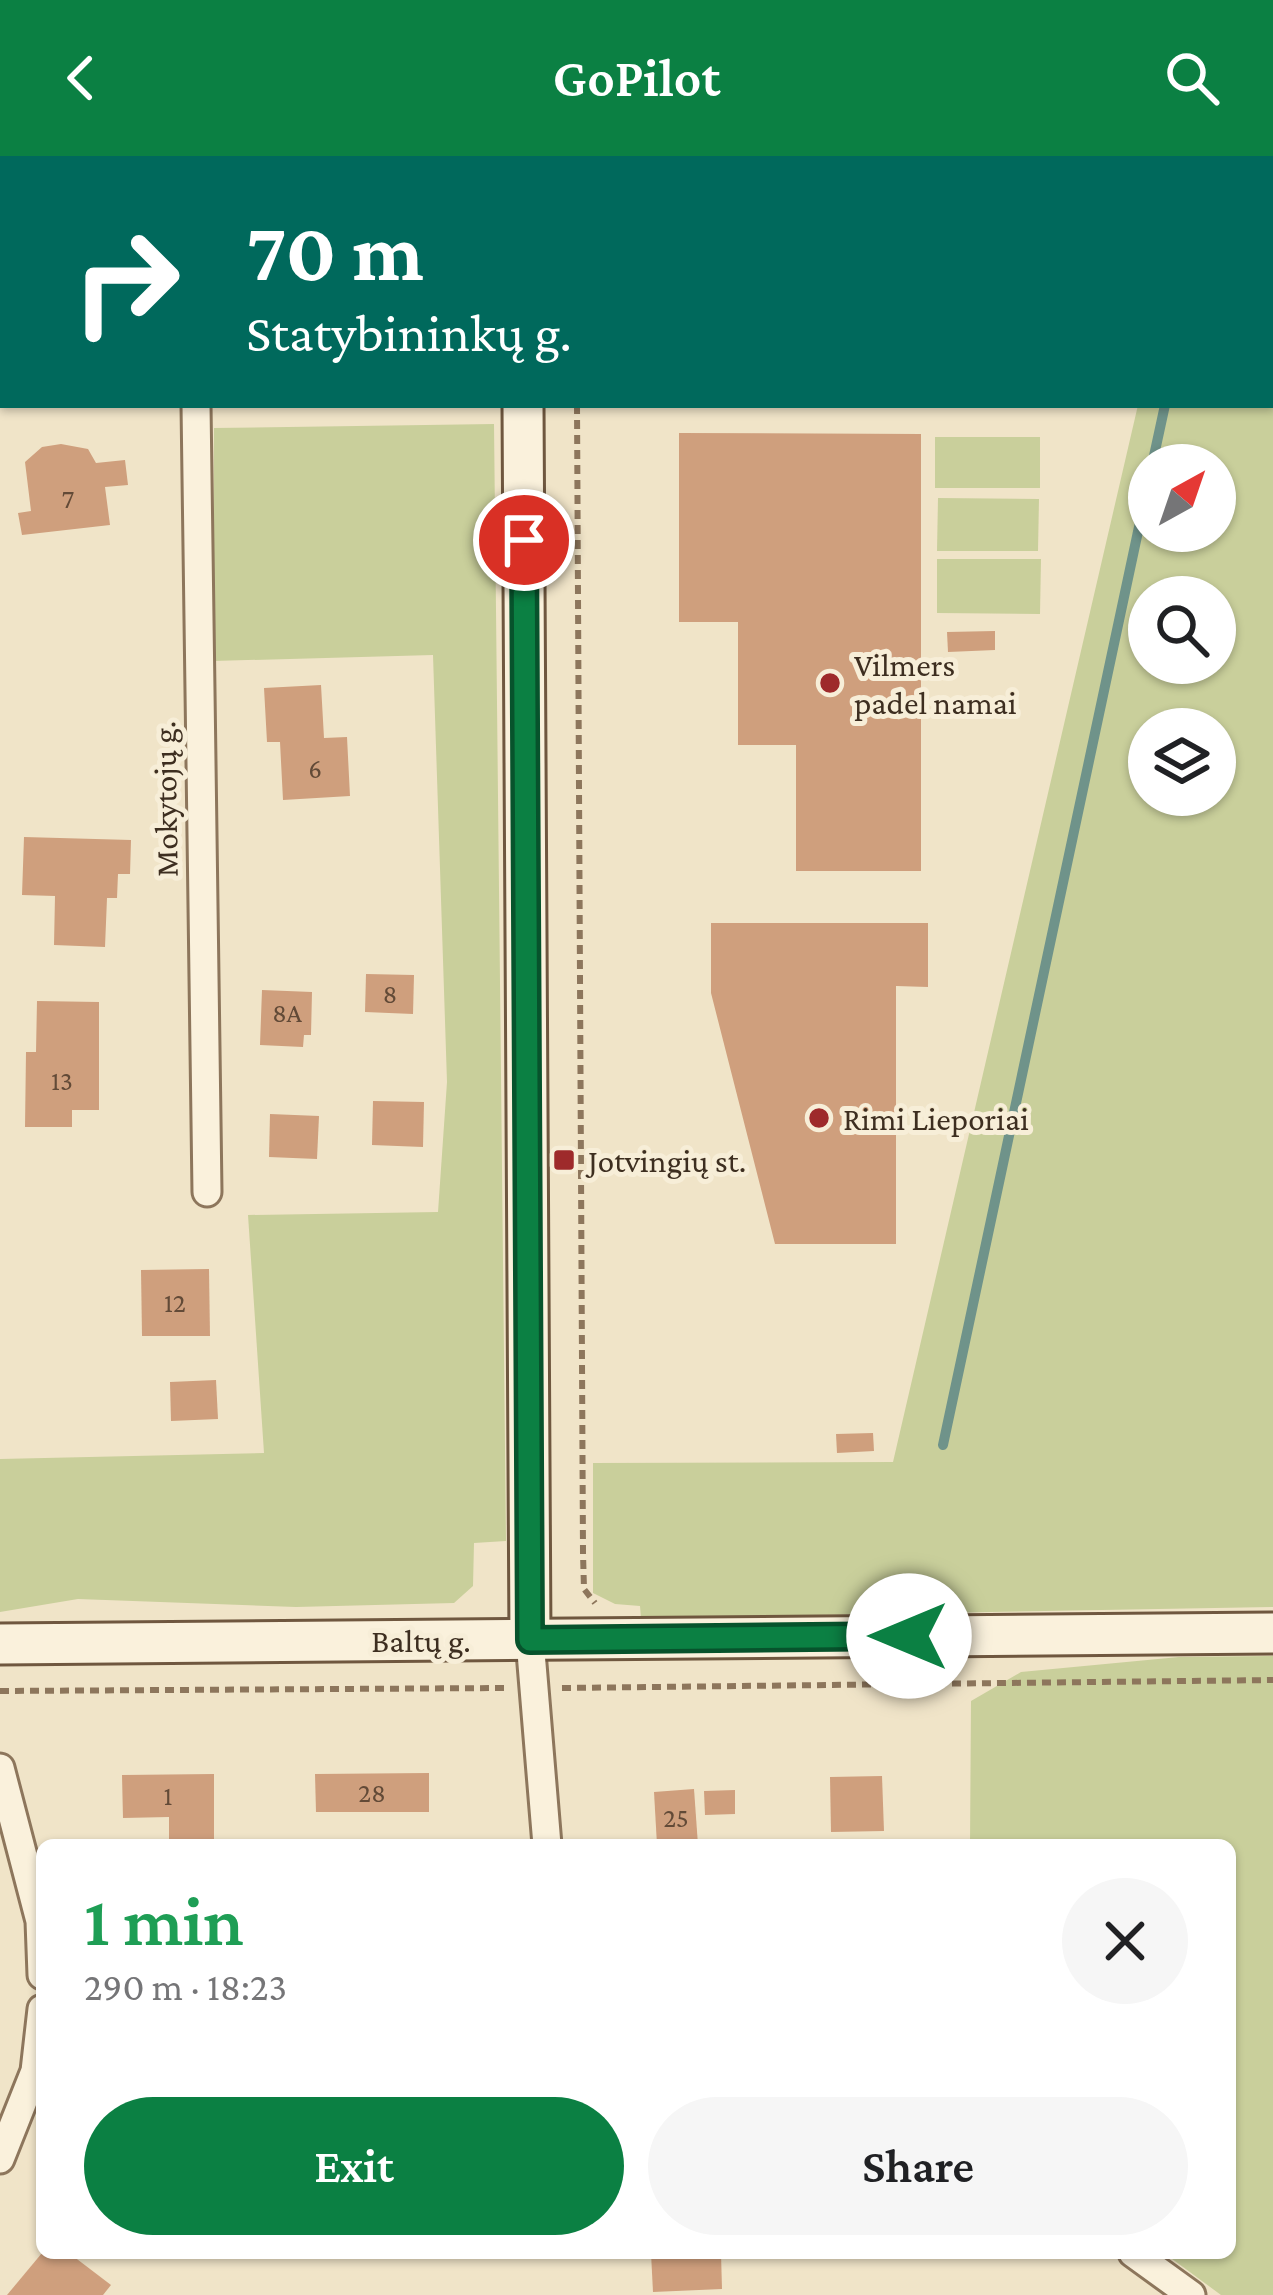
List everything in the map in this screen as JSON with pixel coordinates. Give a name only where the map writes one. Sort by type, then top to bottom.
[{"type":"main road","points":[[523,408],[530,1640]]},
{"type":"main road","name":"Baltų g.","points":[[0,1643],[1273,1633]]},
{"type":"street","name":"Mokytojų g.","points":[[196,408],[207,1192]]},
{"type":"street","points":[[530,1640],[547,1839]]},
{"type":"street","points":[[0,1768],[36,1906]]},
{"type":"street","points":[[0,2159],[36,2062]]},
{"type":"street","points":[[1141,2259],[1191,2295]]},
{"type":"path","points":[[577,408],[584,1589],[610,1611]]},
{"type":"path","points":[[0,1691],[1273,1680]]},
{"type":"green space","points":[[1137,408],[1273,408],[1273,1607],[641,1618],[640,1606],[615,1604],[593,1593],[593,1463],[893,1462],[1128,448],[1128,552],[1236,552],[1236,444],[1129,444]]},
{"type":"green space","points":[[494,424],[506,1541],[474,1543],[473,1586],[454,1603],[296,1607],[78,1599],[0,1612],[0,1459],[264,1453],[248,1215],[438,1212],[447,1082],[433,655],[213,661],[214,428]]},
{"type":"green space","points":[[935,437],[1040,437],[1040,488],[935,488]]},
{"type":"green space","points":[[938,498],[1039,499],[1038,551],[937,551]]},
{"type":"green space","points":[[937,559],[1041,559],[1040,614],[937,613]]},
{"type":"green space","points":[[1273,1656],[1273,2295],[1221,2295],[1172,2259],[1236,2259],[1236,1839],[970,1839],[971,1701],[1021,1672],[1179,1657]]},
{"type":"building","name":"Vilmers padel namai","points":[[679,433],[921,434],[921,871],[796,871],[796,745],[738,745],[738,622],[679,622]]},
{"type":"building","points":[[61,444],[88,449],[96,463],[125,460],[128,485],[105,487],[110,525],[22,535],[18,513],[31,511],[25,462],[42,447]]},
{"type":"building","points":[[995,631],[995,650],[948,652],[947,632]]},
{"type":"building","points":[[321,685],[324,738],[347,737],[350,796],[283,800],[280,742],[267,742],[264,688]]},
{"type":"building","points":[[24,837],[131,840],[130,874],[118,874],[117,898],[107,898],[105,947],[54,945],[55,896],[22,895]]},
{"type":"building","name":"Rimi Lieporiai","points":[[711,923],[928,923],[928,987],[896,986],[896,1244],[775,1244],[711,993]]},
{"type":"building","points":[[366,974],[414,975],[413,1014],[365,1012]]},
{"type":"building","points":[[262,990],[312,992],[311,1035],[304,1035],[303,1047],[260,1045]]},
{"type":"building","points":[[37,1001],[99,1002],[99,1110],[72,1110],[72,1127],[25,1127],[26,1052],[36,1052]]},
{"type":"building","points":[[373,1101],[424,1102],[423,1147],[372,1145]]},
{"type":"building","points":[[270,1114],[319,1116],[317,1159],[269,1157]]},
{"type":"building","points":[[209,1269],[210,1336],[142,1336],[141,1270]]},
{"type":"building","points":[[216,1380],[218,1419],[171,1421],[170,1382]]},
{"type":"building","points":[[873,1433],[874,1451],[837,1453],[836,1434]]},
{"type":"building","points":[[429,1773],[429,1812],[316,1812],[315,1774]]},
{"type":"building","points":[[214,1774],[214,1839],[169,1839],[169,1817],[123,1818],[122,1775]]},
{"type":"building","points":[[882,1776],[884,1831],[831,1832],[830,1777]]},
{"type":"building","points":[[694,1789],[698,1839],[657,1839],[654,1792]]},
{"type":"building","points":[[735,1790],[735,1814],[705,1815],[704,1791]]},
{"type":"building","points":[[37,2259],[77,2259],[111,2285],[103,2295],[7,2295]]},
{"type":"building","points":[[651,2259],[721,2259],[722,2289],[653,2292]]},
{"type":"waterway","points":[[1157,444],[1164,408]]},
{"type":"waterway","points":[[943,1445],[1134,552]]},
{"type":"place","name":"Vilmers padel namai","points":[[830,683]]},
{"type":"place","name":"Rimi Lieporiai","points":[[819,1118]]},
{"type":"place","name":"Jotvingių st.","points":[[564,1160]]},
{"type":"route","points":[[524,540],[530,1640],[909,1636]]}]
